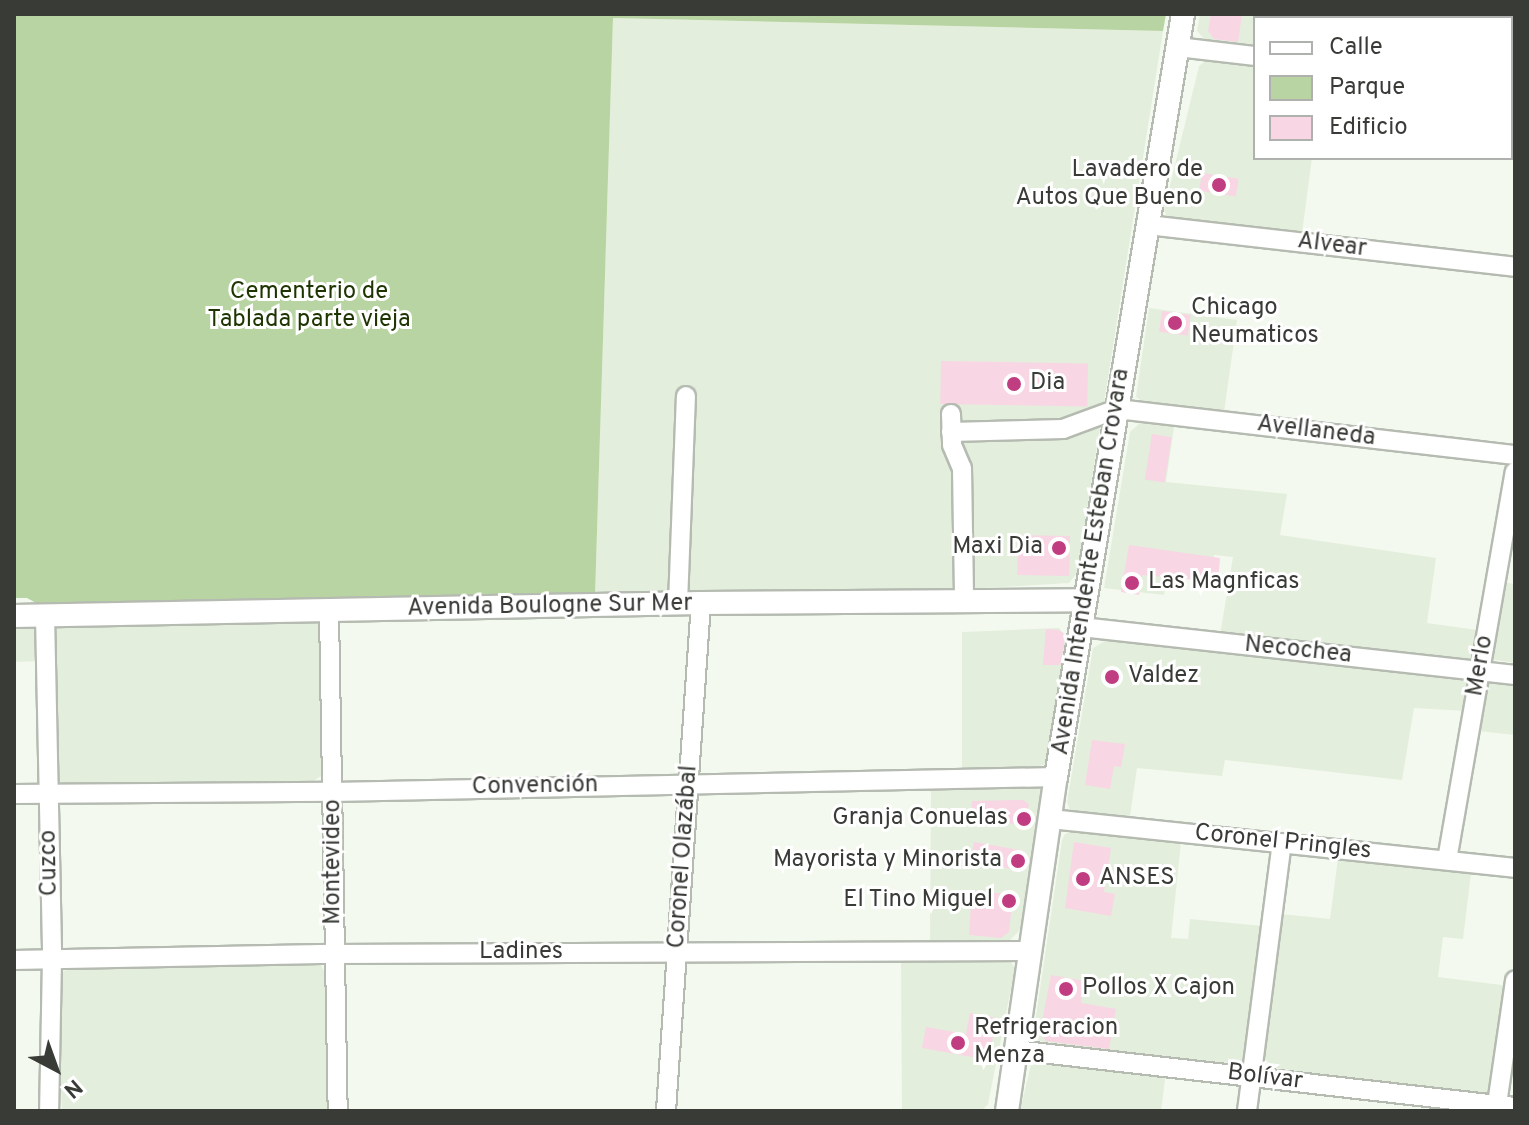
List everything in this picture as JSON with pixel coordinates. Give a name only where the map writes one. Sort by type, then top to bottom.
[{"type":"main road","name":"Avenida Intendente Esteban Crovara","points":[[1007,1111],[1028,951],[1183,14]]},
{"type":"main road","name":"Avenida Boulogne Sur Mer","points":[[14,616],[690,603],[1085,600]]},
{"type":"street","points":[[1178,47],[1253,56]]},
{"type":"street","name":"Alvear","points":[[1148,225],[1515,267]]},
{"type":"street","name":"Coronel Olazábal","points":[[666,1111],[690,784],[686,396]]},
{"type":"street","points":[[964,601],[962,468],[952,445],[951,423],[1063,429],[1117,409]]},
{"type":"street","name":"Avellaneda","points":[[1117,409],[1515,455]]},
{"type":"street","name":"Merlo","points":[[1447,860],[1515,472]]},
{"type":"street","name":"Montevideo","points":[[329,612],[338,1111]]},
{"type":"street","name":"Cuzco","points":[[45,615],[52,959],[49,1111]]},
{"type":"street","name":"Necochea","points":[[1081,627],[1515,675]]},
{"type":"street","name":"Convención","points":[[14,794],[333,792],[1056,777]]},
{"type":"street","name":"Coronel Pringles","points":[[1050,819],[1515,868]]},
{"type":"street","points":[[1247,1111],[1282,843]]},
{"type":"street","name":"Ladines","points":[[14,960],[334,954],[1028,951]]},
{"type":"street","points":[[1502,1108],[1515,980]]},
{"type":"street","name":"Bolívar","points":[[1015,1050],[1502,1108]]},
{"type":"shaded area","points":[[1200,14],[1307,14],[1253,16],[1253,46],[1206,41],[1197,31]]},
{"type":"shaded area","points":[[613,18],[1163,31],[1077,573],[1069,583],[935,591],[595,596]]},
{"type":"shaded area","points":[[1210,57],[1253,64],[1253,160],[1312,160],[1302,233],[1171,221],[1167,217],[1164,210],[1199,66]]},
{"type":"shaded area","points":[[1149,308],[1237,320],[1224,412],[1149,406],[1136,397]]},
{"type":"shaded area","points":[[1141,422],[1174,427],[1166,482],[1287,494],[1280,535],[1436,558],[1427,623],[1477,630],[1471,660],[1466,662],[1220,635],[1233,557],[1214,555],[1210,578],[1167,573],[1164,595],[1104,588],[1130,432]]},
{"type":"shaded area","points":[[1501,582],[1515,584],[1515,663],[1495,660],[1492,655]]},
{"type":"shaded area","points":[[314,620],[321,623],[324,767],[321,776],[313,781],[63,783],[57,780],[54,626]]},
{"type":"shaded area","points":[[14,623],[31,626],[36,631],[39,661],[14,662]]},
{"type":"shaded area","points":[[1059,628],[1068,640],[1048,763],[1030,770],[962,772],[962,632]]},
{"type":"shaded area","points":[[1108,639],[1463,679],[1469,684],[1466,711],[1414,708],[1402,780],[1225,760],[1222,776],[1137,768],[1129,823],[1071,813],[1067,802],[1093,648]]},
{"type":"shaded area","points":[[1492,679],[1515,680],[1515,735],[1478,731],[1487,684]]},
{"type":"shaded area","points":[[1034,786],[1045,793],[1020,930],[1006,944],[930,948],[931,788]]},
{"type":"shaded area","points":[[1077,830],[1181,842],[1171,938],[1188,939],[1190,919],[1263,926],[1246,1062],[1239,1064],[1109,1051],[1039,1041],[1033,1036],[1062,840],[1065,834]]},
{"type":"shaded area","points":[[1338,858],[1471,873],[1463,939],[1443,937],[1438,977],[1509,986],[1494,1086],[1490,1092],[1484,1094],[1274,1068],[1263,1057],[1281,914],[1330,919]]},
{"type":"shaded area","points":[[1007,957],[1015,968],[988,1104],[982,1111],[902,1111],[901,958]]},
{"type":"shaded area","points":[[321,965],[326,975],[329,1111],[62,1111],[56,983],[63,972],[74,967]]},
{"type":"shaded area","points":[[1032,1060],[1166,1072],[1161,1111],[1020,1111]]},
{"type":"green space","name":"Cementerio de Tablada parte vieja","points":[[14,14],[1166,14],[1163,31],[613,18],[595,596],[38,604],[27,598],[14,598]]},
{"type":"building","points":[[1211,14],[1242,14],[1238,42],[1214,39],[1208,31]]},
{"type":"building","name":"Lavadero de Autos Que Bueno","points":[[1202,173],[1239,179],[1236,197],[1199,191]]},
{"type":"building","name":"Chicago Neumaticos","points":[[1162,311],[1191,315],[1188,336],[1159,332]]},
{"type":"building","name":"Dia","points":[[941,361],[1088,364],[1087,407],[940,404]]},
{"type":"building","points":[[1152,434],[1172,437],[1165,483],[1145,479]]},
{"type":"building","points":[[1018,535],[1070,536],[1069,576],[1017,575]]},
{"type":"building","points":[[1129,545],[1220,558],[1218,582],[1142,575],[1139,595],[1121,592]]},
{"type":"building","points":[[1046,629],[1059,630],[1066,635],[1060,665],[1043,665]]},
{"type":"building","points":[[1092,740],[1125,744],[1121,767],[1114,766],[1110,789],[1085,785]]},
{"type":"building","points":[[1023,800],[1029,804],[1025,825],[971,819],[972,801]]},
{"type":"building","points":[[974,842],[1024,851],[1021,871],[971,862]]},
{"type":"building","points":[[1074,842],[1111,848],[1104,892],[1115,894],[1111,916],[1065,908]]},
{"type":"building","points":[[972,890],[1013,895],[1009,932],[1001,938],[969,935]]},
{"type":"building","points":[[1051,975],[1085,981],[1081,1003],[1116,1009],[1109,1049],[1046,1041],[1040,1032]]},
{"type":"building","name":"Refrigeracion Menza","points":[[970,1013],[996,1018],[989,1060],[922,1048],[926,1027],[966,1034]]},
{"type":"place","name":"Lavadero de Autos Que Bueno","points":[[1219,185]]},
{"type":"place","name":"Chicago Neumaticos","points":[[1175,323]]},
{"type":"place","name":"Dia","points":[[1014,384]]},
{"type":"place","name":"Maxi Dia","points":[[1059,548]]},
{"type":"place","name":"Las Magnficas","points":[[1132,583]]},
{"type":"place","name":"Valdez","points":[[1112,677]]},
{"type":"place","name":"Granja Conuelas","points":[[1024,819]]},
{"type":"place","name":"Mayorista y Minorista","points":[[1018,861]]},
{"type":"place","name":"ANSES","points":[[1083,879]]},
{"type":"place","name":"El Tino Miguel","points":[[1009,901]]},
{"type":"place","name":"Pollos X Cajon","points":[[1066,989]]},
{"type":"place","name":"Refrigeracion Menza","points":[[958,1043]]}]
